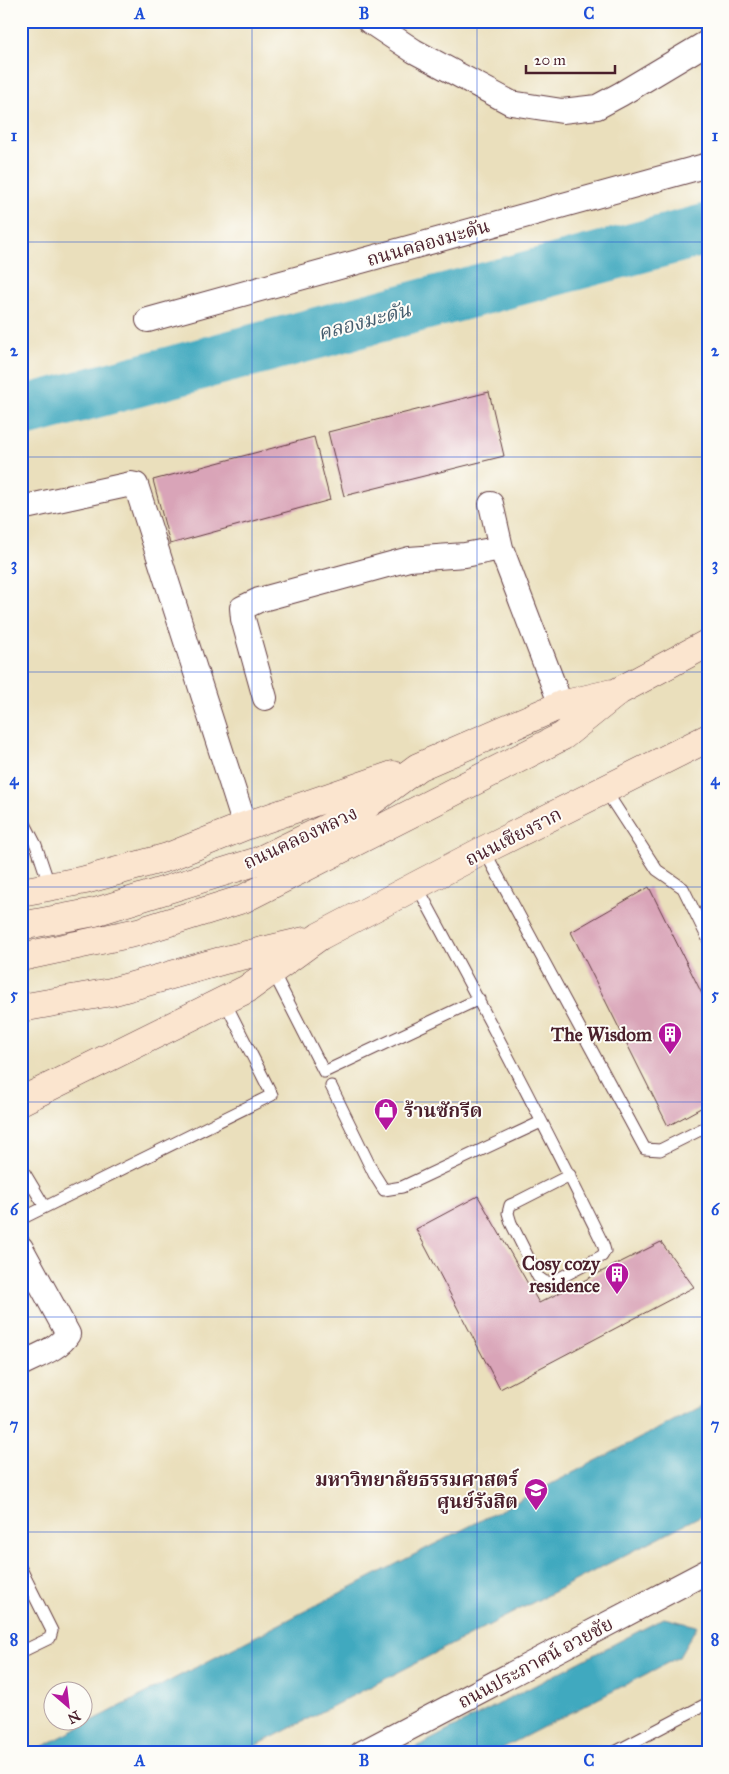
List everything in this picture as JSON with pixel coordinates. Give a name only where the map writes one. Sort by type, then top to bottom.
[{"type":"main road","points":[[21,957],[138,932],[243,898],[563,736],[619,691],[708,643]]},
{"type":"main road","name":"ถนนคลองหลวง","points":[[21,926],[95,912],[258,861],[353,815],[418,767],[561,705],[619,691]]},
{"type":"main road","name":"ถนนเชียงราก","points":[[320,936],[484,850],[708,738]]},
{"type":"main road","points":[[21,892],[85,880],[168,856],[245,826],[418,767]]},
{"type":"main road","points":[[21,1101],[247,988],[320,936]]},
{"type":"main road","points":[[21,1008],[112,992],[320,936]]},
{"type":"street","points":[[369,21],[414,51],[511,104],[562,111],[597,107],[708,42]]},
{"type":"street","name":"ถนนคลองมะดัน","points":[[148,320],[708,165]]},
{"type":"street","points":[[21,508],[131,484],[136,485],[245,826]]},
{"type":"street","points":[[491,504],[502,548],[561,705]]},
{"type":"street","points":[[266,698],[243,619],[242,608],[259,600],[408,559],[465,555],[502,548]]},
{"type":"street","points":[[21,1364],[57,1345],[68,1334],[24,1260]]},
{"type":"street","name":"ถนนประภาศน์ อวยชัย","points":[[362,1753],[708,1572]]},
{"type":"lane","points":[[605,790],[657,870],[683,888],[708,939]]},
{"type":"lane","points":[[21,816],[36,846],[50,887]]},
{"type":"lane","points":[[484,850],[645,1149],[660,1150],[708,1126]]},
{"type":"lane","points":[[417,886],[479,999],[570,1175],[603,1244],[605,1251],[602,1256],[552,1282],[545,1282],[538,1277],[511,1223],[508,1213],[510,1206],[570,1175]]},
{"type":"lane","points":[[272,970],[324,1072],[479,999]]},
{"type":"lane","points":[[21,1219],[272,1095],[224,1000]]},
{"type":"lane","points":[[331,1086],[374,1174],[384,1190],[402,1187],[541,1122]]},
{"type":"lane","points":[[21,1168],[45,1207]]},
{"type":"lane","points":[[21,1569],[52,1631],[50,1638],[21,1652]]},
{"type":"lane","points":[[612,1753],[705,1704],[708,1717]]},
{"type":"water","points":[[708,1403],[708,1512],[242,1753],[30,1753],[71,1732],[92,1732],[92,1721]]},
{"type":"water","points":[[664,1618],[697,1626],[679,1657],[493,1753],[405,1753]]},
{"type":"building","points":[[489,392],[504,456],[344,496],[328,432]]},
{"type":"building","points":[[314,437],[330,500],[170,544],[153,480]]},
{"type":"building","name":"The Wisdom","points":[[649,887],[708,1006],[708,1104],[668,1126],[571,932]]},
{"type":"building","name":"Cosy cozy residence","points":[[478,1196],[539,1303],[661,1242],[694,1287],[500,1389],[416,1229]]},
{"type":"waterway","name":"คลองมะดัน","points":[[21,412],[708,229]]},
{"type":"place","name":"The Wisdom","points":[[670,1055]]},
{"type":"place","name":"ร้านซักรีด","points":[[386,1131]]},
{"type":"place","name":"Cosy cozy residence","points":[[617,1295]]},
{"type":"place","name":"มหาวิทยาลัยธรรมศาสตร์ ศูนย์รังสิต","points":[[536,1511]]}]
